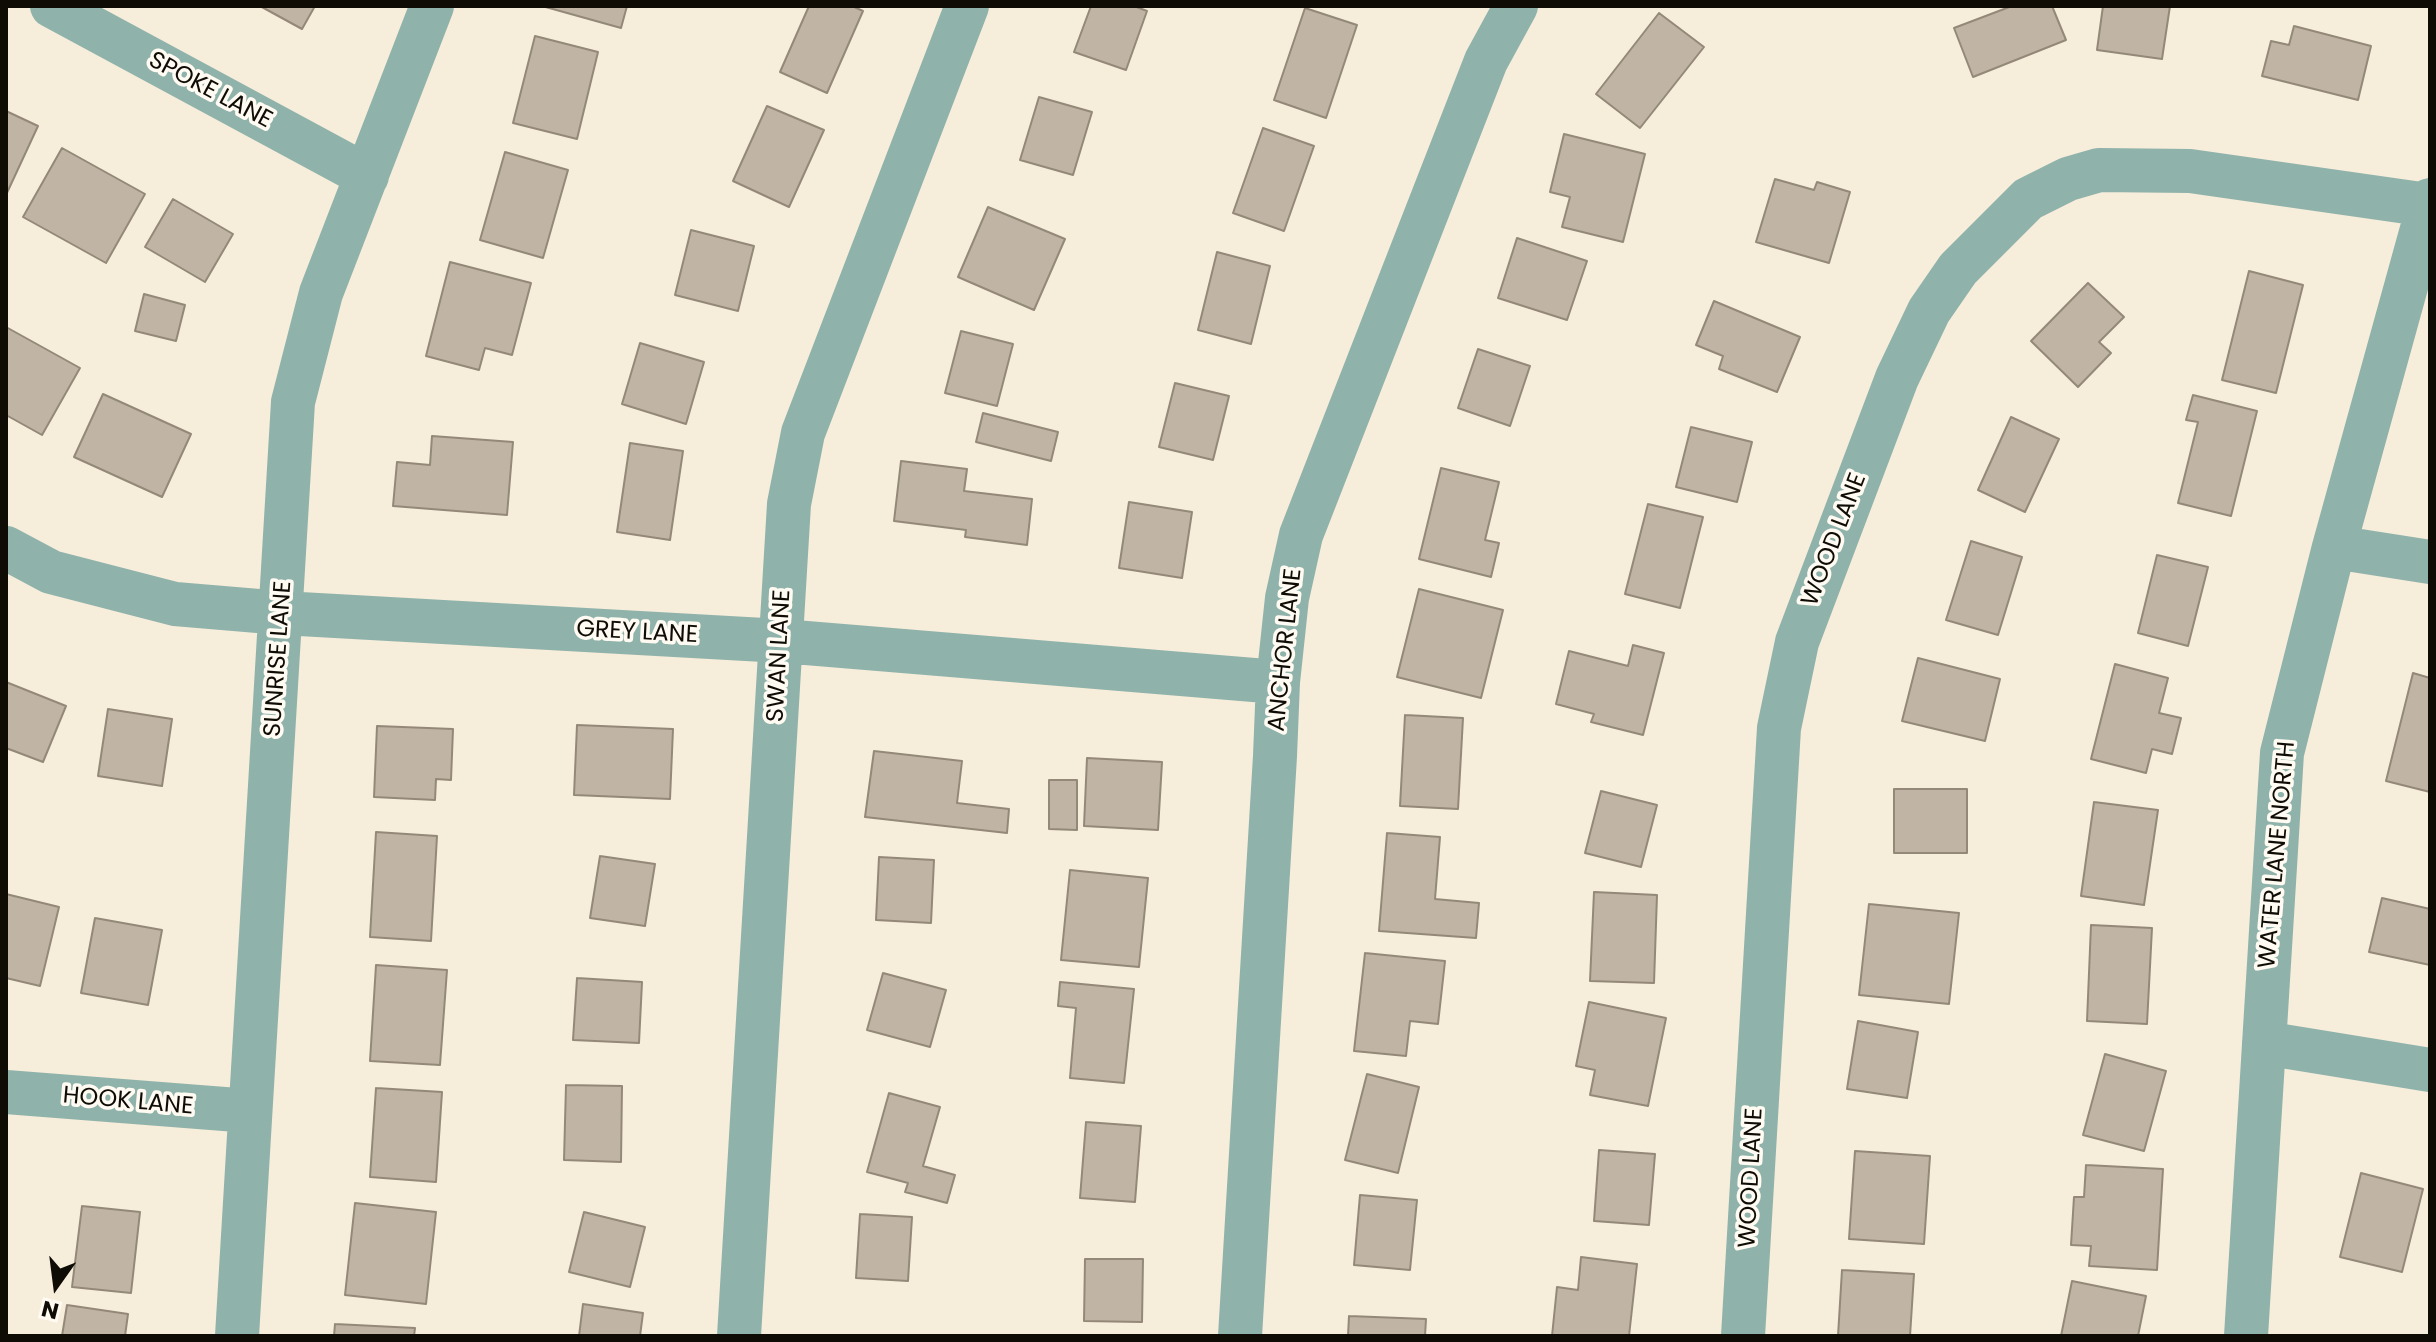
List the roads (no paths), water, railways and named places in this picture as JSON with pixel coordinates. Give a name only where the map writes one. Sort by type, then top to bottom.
[{"type":"street","name":"SPOKE LANE","points":[[52,6],[367,176]]},
{"type":"street","name":"SUNRISE LANE","points":[[237,1336],[293,402],[321,293],[432,6]]},
{"type":"street","name":"SWAN LANE","points":[[739,1336],[789,504],[803,433],[967,6]]},
{"type":"street","name":"ANCHOR LANE","points":[[1240,1336],[1278,682],[1287,598],[1301,535],[1486,61],[1516,6]]},
{"type":"street","name":"WOOD LANE","points":[[1743,1336],[1779,728],[1797,642],[1897,378],[1929,311],[1958,269],[2028,199],[2068,179],[2099,170],[2190,171],[2429,202]]},
{"type":"street","name":"WATER LANE NORTH","points":[[2246,1336],[2282,753],[2334,547],[2429,202]]},
{"type":"street","points":[[2334,547],[2430,562]]},
{"type":"street","name":"GREY LANE","points":[[6,548],[51,572],[175,604],[282,613],[782,641],[1278,682]]},
{"type":"street","points":[[2264,1043],[2430,1070]]},
{"type":"street","name":"HOOK LANE","points":[[6,1092],[250,1111]]}]
